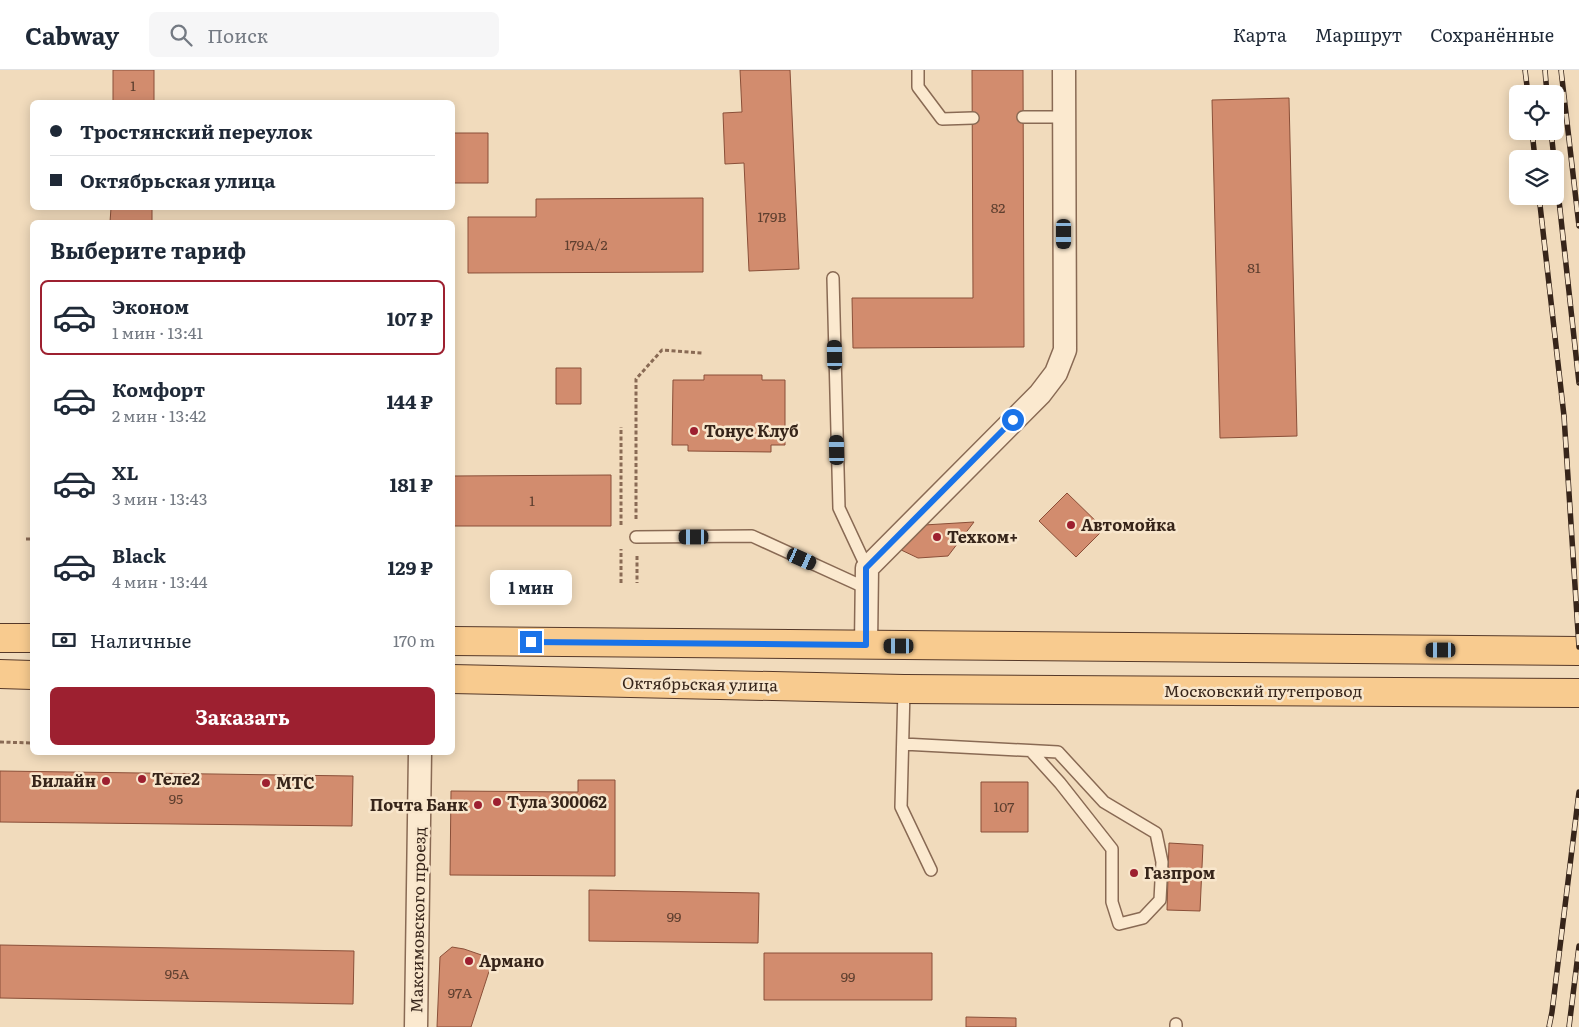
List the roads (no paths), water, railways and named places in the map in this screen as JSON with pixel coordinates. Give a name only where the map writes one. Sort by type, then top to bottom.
[{"type":"main road","points":[[0,638],[30,638]]},
{"type":"main road","points":[[455,642],[1579,651]]},
{"type":"main road","points":[[0,674],[30,674]]},
{"type":"main road","name":"Октябрьская улица","points":[[455,679],[948,689]]},
{"type":"main road","name":"Московский путепровод","points":[[948,689],[1579,693]]},
{"type":"street","points":[[866,645],[866,578],[1040,394],[1056,373],[1065,350],[1064,70]]},
{"type":"street","name":"Максимовского проезд","points":[[416,1027],[420,755]]},
{"type":"lane","points":[[918,70],[918,87],[942,119],[972,118]]},
{"type":"lane","points":[[1024,117],[1064,117]]},
{"type":"lane","points":[[833,278],[839,508],[866,578]]},
{"type":"lane","points":[[636,537],[752,536],[866,578]]},
{"type":"lane","points":[[904,689],[901,807],[931,870]]},
{"type":"lane","points":[[903,744],[1058,752],[1104,802],[1156,833],[1162,862],[1160,900],[1143,918],[1119,924],[1112,902],[1112,849],[1031,751]]},
{"type":"railway","points":[[1525,70],[1527,85]]},
{"type":"railway","points":[[1545,70],[1546,85]]},
{"type":"railway","points":[[1561,70],[1579,226]]},
{"type":"railway","points":[[1533,140],[1534,150]]},
{"type":"railway","points":[[1552,140],[1553,150]]},
{"type":"railway","points":[[1540,205],[1564,416],[1579,647]]},
{"type":"railway","points":[[1559,205],[1579,383]]},
{"type":"railway","points":[[1549,1027],[1579,792]]},
{"type":"railway","points":[[1569,1027],[1579,946]]},
{"type":"place","name":"Тонус Клуб","points":[[694,431]]},
{"type":"place","name":"Автомойка","points":[[1071,525]]},
{"type":"place","name":"Техком+","points":[[937,537]]},
{"type":"place","name":"Теле2","points":[[142,779]]},
{"type":"place","name":"Билайн","points":[[106,781]]},
{"type":"place","name":"МТС","points":[[266,783]]},
{"type":"place","name":"Тула 300062","points":[[497,802]]},
{"type":"place","name":"Почта Банк","points":[[478,805]]},
{"type":"place","name":"Газпром","points":[[1134,873]]},
{"type":"place","name":"Армано","points":[[469,961]]}]
